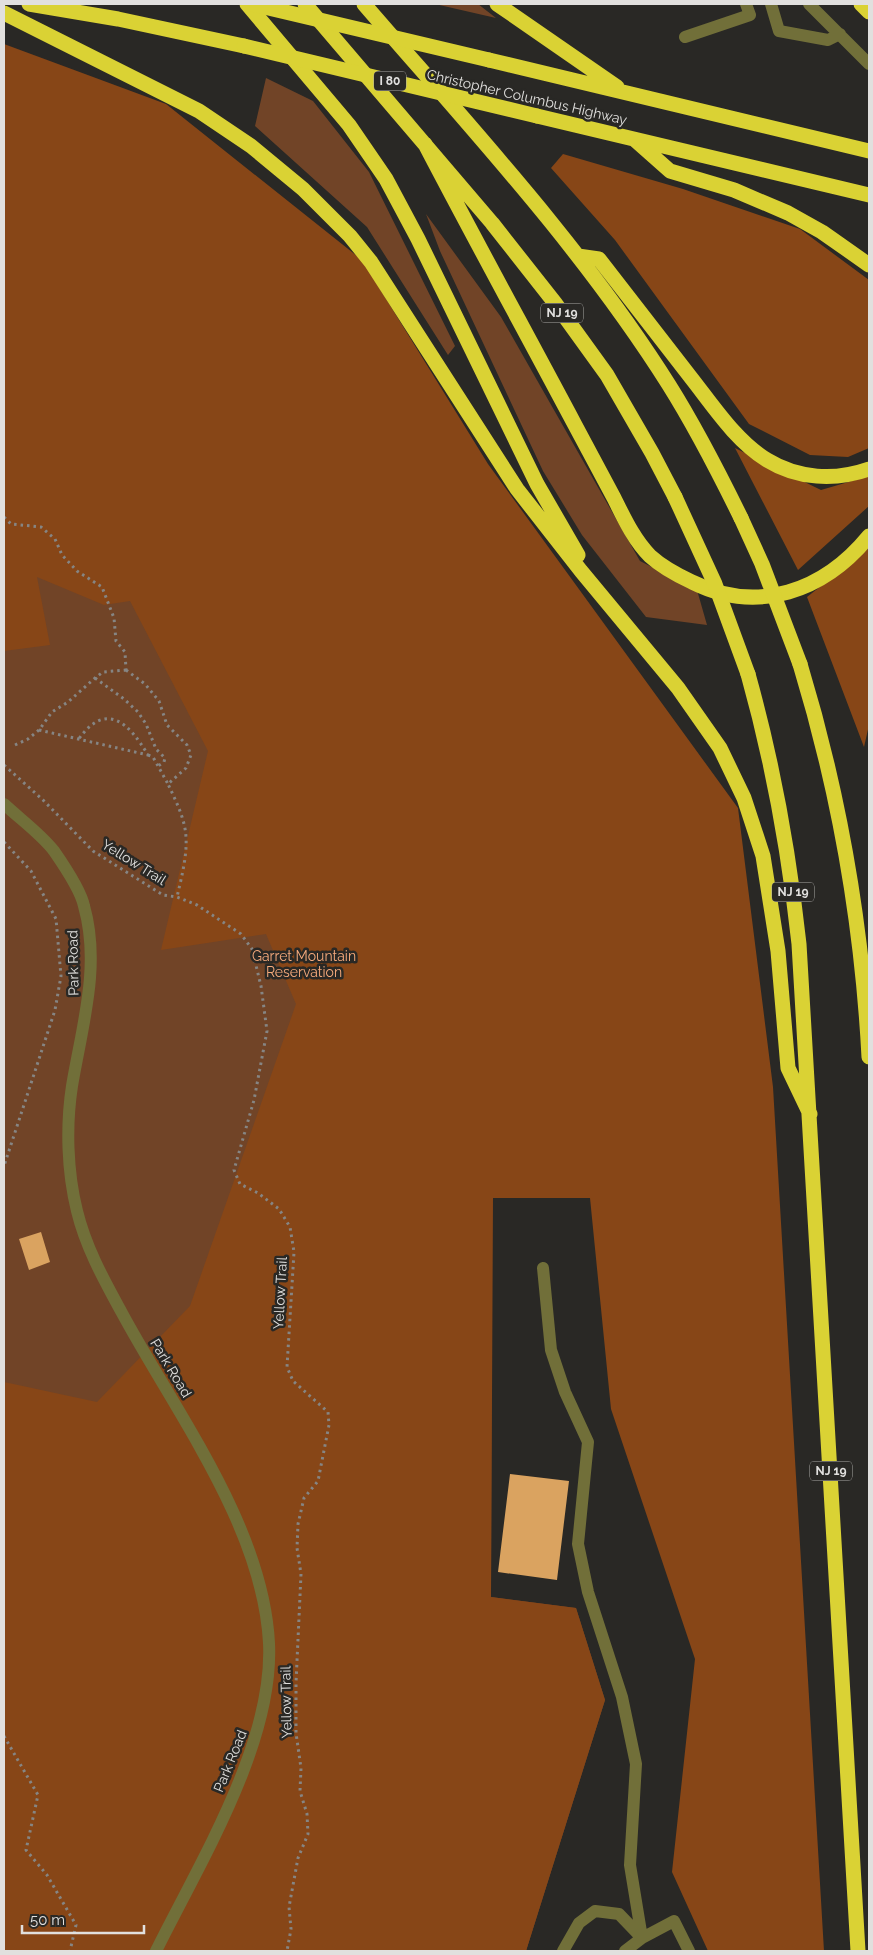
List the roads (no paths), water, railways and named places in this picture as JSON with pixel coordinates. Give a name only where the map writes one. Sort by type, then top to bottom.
[{"type":"highway","name":"Christopher Columbus Highway","points":[[30,4],[118,19],[244,46],[869,195]]},
{"type":"highway","points":[[247,4],[349,125],[386,179],[418,240],[537,484],[585,566],[631,632]]},
{"type":"highway","name":"Christopher Columbus Highway","points":[[252,4],[624,91],[869,151]]},
{"type":"highway","name":"NJ 19","points":[[304,4],[426,144],[521,259],[583,341],[631,415],[675,498],[715,584],[748,674],[762,726],[785,836],[799,944],[858,1951]]},
{"type":"highway","points":[[364,4],[578,256],[620,312],[670,386],[718,471],[741,518],[762,564],[800,664],[824,750],[841,826],[858,937],[869,1058]]},
{"type":"highway","points":[[497,4],[624,91]]},
{"type":"highway","points":[[861,4],[869,12]]},
{"type":"highway","points":[[4,12],[198,112],[251,146],[303,188],[371,262],[518,489],[550,533],[708,727],[720,748],[744,798],[763,856],[778,951],[788,1068],[810,1114]]},
{"type":"highway","points":[[634,139],[670,171],[734,190],[788,213],[822,232],[869,265]]},
{"type":"highway","points":[[426,144],[508,303],[625,519],[650,556],[680,577],[719,593],[757,598],[775,597],[814,582],[832,571],[849,558],[869,536]]},
{"type":"highway","points":[[578,256],[599,259],[728,424],[755,451],[780,467],[810,476],[843,476],[869,469]]},
{"type":"street","points":[[685,37],[750,15],[746,4]]},
{"type":"street","points":[[771,4],[779,30],[828,40],[840,34]]},
{"type":"street","points":[[809,4],[869,64]]},
{"type":"street","name":"Park Road","points":[[4,804],[53,850],[84,903],[90,943],[90,994],[72,1089],[70,1175],[77,1210],[88,1248],[136,1339],[199,1444],[248,1547],[266,1604],[269,1645],[268,1691],[257,1738],[220,1823],[156,1951]]},
{"type":"street","points":[[543,1268],[551,1350],[565,1392],[588,1442],[578,1544],[588,1592],[622,1697],[636,1764],[630,1865],[642,1938]]},
{"type":"street","points":[[563,1951],[580,1923],[595,1911],[619,1914],[642,1938]]},
{"type":"street","points":[[625,1951],[642,1938],[674,1920],[689,1951]]},
{"type":"park label","name":"Garret Mountain Reservation","points":[[304,964]]}]
